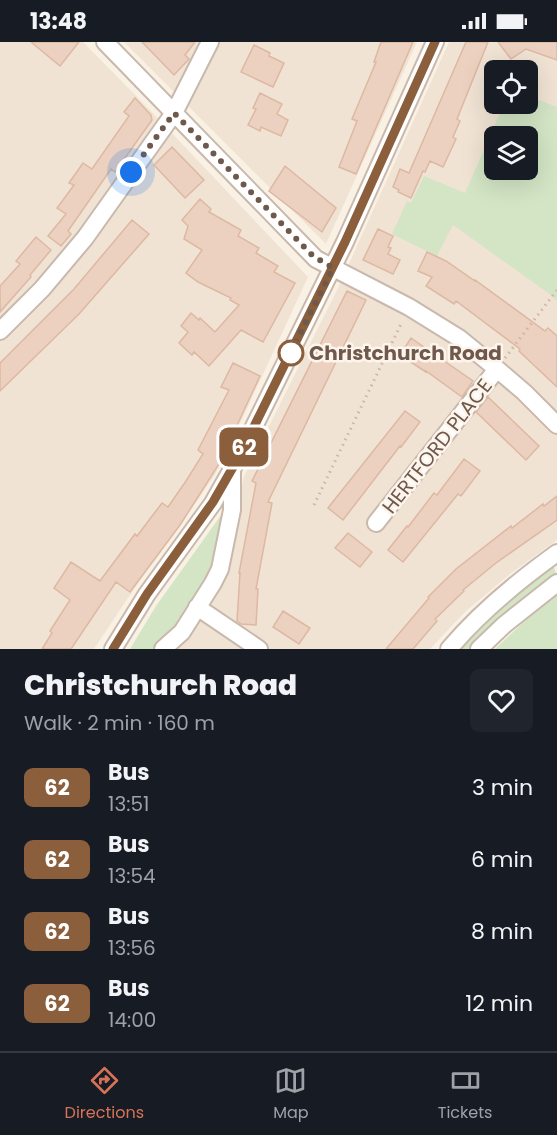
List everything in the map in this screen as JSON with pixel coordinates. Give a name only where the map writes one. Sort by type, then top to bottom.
[{"type":"street","points":[[105,42],[313,256],[409,307],[459,338],[524,392],[557,425]]},
{"type":"street","points":[[0,331],[36,296],[82,241],[174,113],[210,42]]},
{"type":"street","points":[[113,649],[147,594],[209,508],[232,469],[333,268],[435,42]]},
{"type":"street","name":"HERTFORD PLACE","points":[[376,523],[497,369]]},
{"type":"street","points":[[163,649],[182,632],[213,583],[222,561],[232,510],[232,469]]},
{"type":"street","points":[[449,649],[500,598],[557,553]]},
{"type":"street","points":[[479,649],[504,625],[557,583]]},
{"type":"street","points":[[197,607],[259,649]]},
{"type":"path","points":[[497,369],[557,290]]},
{"type":"path","points":[[314,505],[409,307]]},
{"type":"shaded area","points":[[0,42],[83,42],[308,277],[214,476],[94,649],[0,649]]},
{"type":"shaded area","points":[[124,42],[417,42],[326,244]]},
{"type":"shaded area","points":[[449,42],[557,42],[557,540],[510,574],[465,612],[430,649],[173,649],[223,577],[244,476],[338,288]]},
{"type":"green space","points":[[538,100],[557,107],[557,301],[453,225],[437,256],[392,234],[407,201],[411,203],[424,176],[465,193],[484,150],[484,180],[538,180],[538,126],[494,126],[500,114],[538,114]]},
{"type":"green space","points":[[224,511],[219,554],[206,580],[169,637],[156,649],[130,649],[156,606]]},
{"type":"green space","points":[[550,568],[554,568],[556,573],[554,576],[510,609],[469,649],[457,649],[497,607]]},
{"type":"green space","points":[[557,594],[557,649],[495,649],[542,605]]},
{"type":"building","points":[[31,42],[79,42],[60,66]]},
{"type":"building","points":[[142,42],[195,42],[185,55],[189,59],[174,75]]},
{"type":"building","points":[[381,42],[413,42],[356,174],[339,167],[357,121],[352,119],[376,62],[374,62]]},
{"type":"building","points":[[466,42],[488,42],[457,119],[460,121],[453,137],[456,139],[443,167],[430,161],[411,198],[393,187],[400,169],[409,173]]},
{"type":"building","points":[[498,42],[557,42],[557,60],[526,49],[511,59]]},
{"type":"building","points":[[254,45],[284,63],[273,87],[241,72]]},
{"type":"building","points":[[260,93],[282,104],[277,114],[288,120],[281,136],[261,127],[260,131],[248,125],[256,109],[253,108]]},
{"type":"building","points":[[135,98],[151,115],[152,120],[115,172],[111,169],[68,231],[71,234],[61,246],[48,236],[66,214],[57,208],[74,185],[69,183],[83,163],[92,169],[129,116],[124,112]]},
{"type":"building","points":[[172,147],[204,180],[185,198],[154,165]]},
{"type":"building","points":[[285,166],[336,208],[322,232],[269,191]]},
{"type":"building","points":[[200,199],[211,209],[209,212],[241,230],[238,236],[259,248],[256,253],[278,266],[274,272],[295,283],[263,342],[241,330],[209,366],[194,352],[192,355],[179,343],[188,332],[181,326],[191,313],[215,332],[239,305],[230,300],[231,298],[198,282],[186,273],[202,250],[184,239],[188,226],[182,220]]},
{"type":"building","points":[[132,220],[149,234],[79,314],[0,391],[0,363],[74,289]]},
{"type":"building","points":[[378,229],[393,236],[388,247],[391,248],[388,254],[400,260],[393,274],[363,260]]},
{"type":"building","points":[[36,237],[51,250],[0,312],[0,286],[20,264],[16,261]]},
{"type":"building","points":[[427,252],[446,261],[545,331],[548,328],[557,336],[557,387],[519,351],[520,349],[456,301],[454,304],[426,286],[432,277],[418,271]]},
{"type":"building","points":[[347,291],[366,300],[268,502],[272,503],[256,589],[258,589],[256,625],[241,624],[237,621],[239,573],[256,483],[252,481]]},
{"type":"building","points":[[411,338],[473,381],[462,397],[400,355]]},
{"type":"building","points":[[233,363],[260,376],[219,464],[180,525],[130,592],[116,582],[71,649],[42,649],[52,633],[50,631],[70,600],[54,588],[71,562],[100,581],[135,534],[137,536],[162,503],[168,507],[186,481],[203,454],[198,450],[229,390],[221,387]]},
{"type":"building","points":[[488,397],[539,446],[526,460],[476,412]]},
{"type":"building","points":[[405,411],[420,422],[343,520],[328,508]]},
{"type":"building","points":[[464,459],[480,471],[461,496],[458,494],[403,562],[388,550],[434,493],[437,495]]},
{"type":"building","points":[[557,496],[557,520],[496,563],[463,590],[435,619],[437,621],[413,649],[386,649],[428,597],[456,569],[511,526],[512,528]]},
{"type":"building","points":[[348,533],[372,552],[360,567],[335,548]]},
{"type":"building","points":[[283,611],[310,628],[299,644],[273,627]]},
{"type":"bus line","name":"62","points":[[113,649],[147,594],[213,502],[240,455],[333,268],[435,42]]},
{"type":"place","name":"Christchurch Road","points":[[291,353]]},
{"type":"route","points":[[131,172],[174,113],[316,259],[333,268],[291,353]]}]
